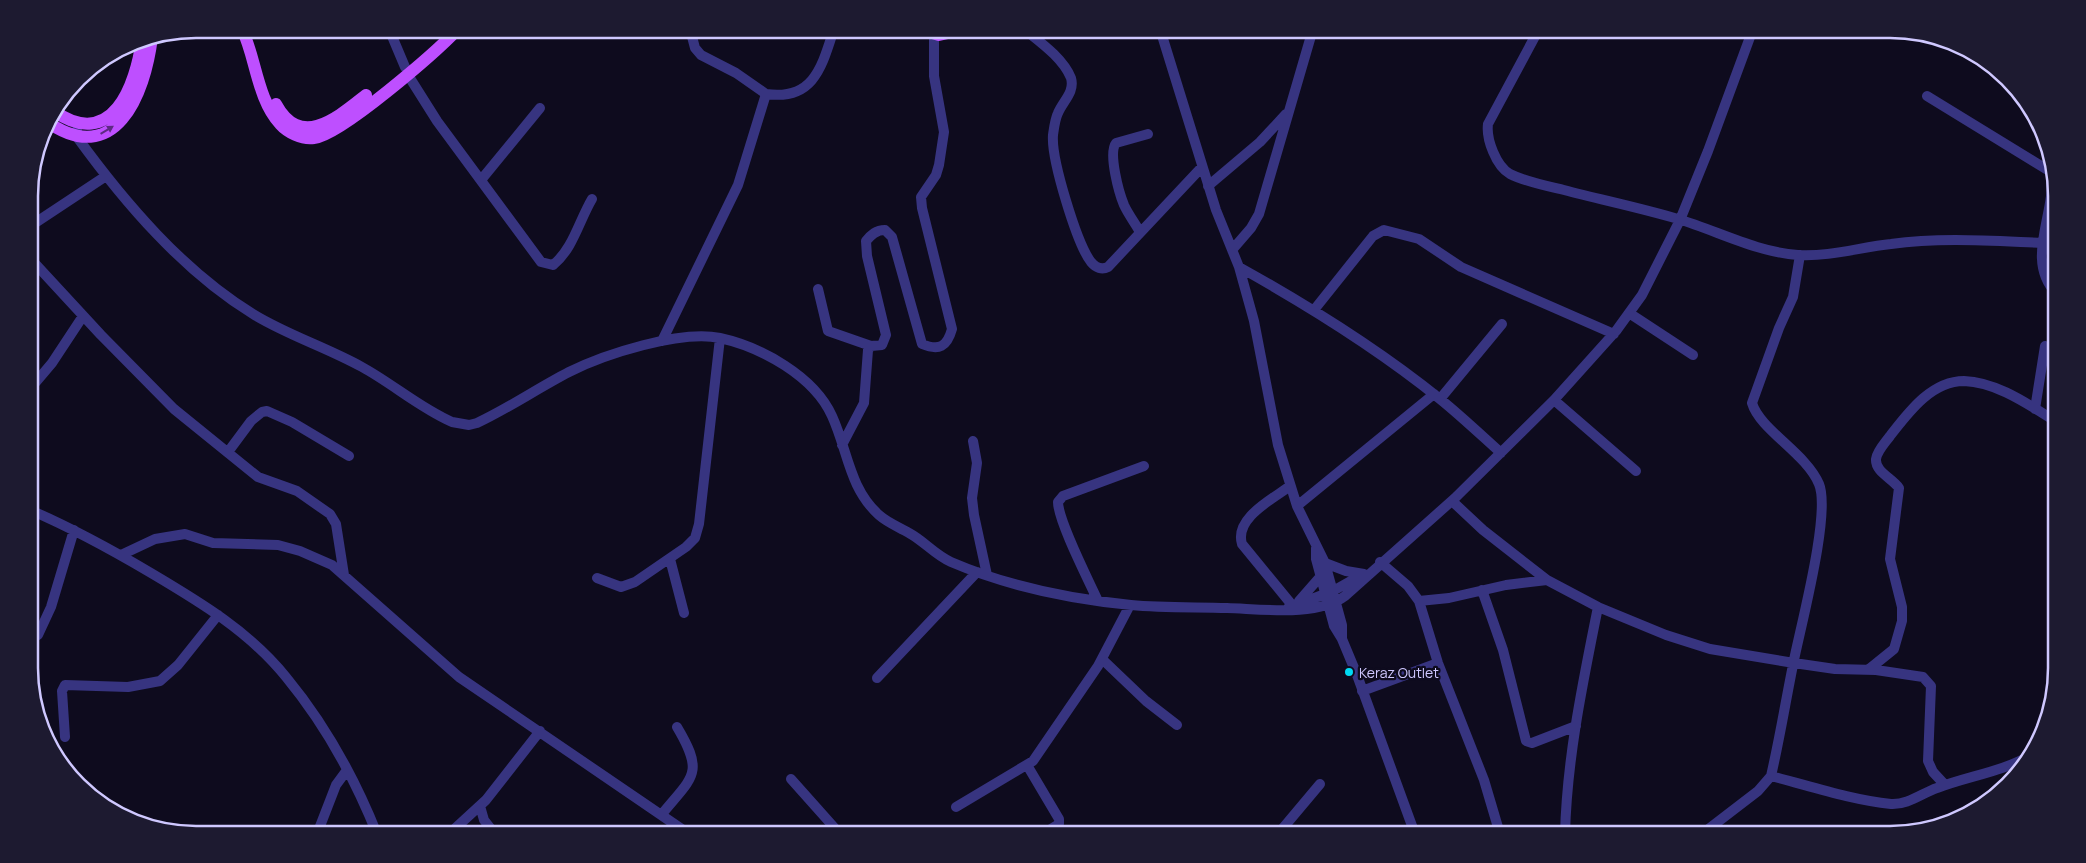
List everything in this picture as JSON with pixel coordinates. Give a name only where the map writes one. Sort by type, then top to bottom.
[{"type":"main road","points":[[245,37],[258,80],[274,116],[286,130],[302,137],[316,138],[327,134],[448,37]]},
{"type":"main road","points":[[255,37],[274,99],[282,115],[300,126],[312,128],[325,124],[406,71],[439,37]]},
{"type":"main road","points":[[54,126],[77,137],[92,137],[107,131],[129,111],[137,97],[149,65],[151,44]]},
{"type":"main road","points":[[60,114],[76,122],[96,121],[110,116],[121,105],[132,87],[141,47]]},
{"type":"street","points":[[392,37],[406,71],[437,121],[541,262],[553,265],[568,247],[592,199]]},
{"type":"street","points":[[692,37],[695,48],[701,55],[736,74],[766,94],[783,96],[802,89],[818,74],[831,37]]},
{"type":"street","points":[[818,289],[828,331],[871,346],[882,345],[886,335],[866,242],[870,236],[879,230],[890,233],[922,344],[936,348],[944,346],[949,340],[952,329],[922,208],[921,197],[936,175],[944,132],[934,76],[934,37]]},
{"type":"street","points":[[1034,37],[1049,50],[1071,79],[1071,93],[1058,113],[1053,148],[1062,188],[1092,262],[1103,269],[1108,267],[1202,167]]},
{"type":"street","points":[[1162,37],[1208,186],[1239,267],[1254,321],[1278,445],[1290,486],[1316,548],[1325,563],[1332,604],[1343,630],[1342,639],[1412,825]]},
{"type":"street","points":[[1232,250],[1251,228],[1259,214],[1311,37]]},
{"type":"street","points":[[1534,37],[1517,66],[1488,124],[1487,132],[1490,144],[1502,166],[1510,173],[1543,185],[1680,220],[1764,248],[1800,255],[1826,254],[1903,243],[1986,240],[2043,243]]},
{"type":"street","points":[[76,122],[77,137],[106,176],[177,255],[211,286],[273,326],[360,366],[452,422],[469,425],[476,423],[581,366],[662,341],[697,335],[720,338],[756,349],[800,377],[831,413],[858,489],[880,516],[910,533],[938,556],[982,573],[1060,594],[1130,605],[1291,606],[1332,604],[1452,500],[1554,400],[1614,334],[1642,295],[1680,220],[1750,37]]},
{"type":"street","points":[[662,341],[738,185],[766,94]]},
{"type":"street","points":[[1927,96],[2046,169]]},
{"type":"street","points":[[481,180],[540,108]]},
{"type":"street","points":[[1208,186],[1260,142],[1288,112]]},
{"type":"street","points":[[1140,232],[1124,206],[1120,194],[1113,150],[1116,143],[1148,134]]},
{"type":"street","points":[[38,221],[106,176]]},
{"type":"street","points":[[2048,213],[2043,243],[2043,273],[2048,283]]},
{"type":"street","points":[[1314,310],[1373,236],[1384,230],[1419,239],[1461,267],[1614,334]]},
{"type":"street","points":[[1714,825],[1758,791],[1771,776],[1783,727],[1814,561],[1822,500],[1819,484],[1804,461],[1754,410],[1752,403],[1779,328],[1793,297],[1800,255]]},
{"type":"street","points":[[38,267],[160,396],[258,476],[297,491],[330,514],[336,524],[344,575]]},
{"type":"street","points":[[1239,267],[1314,310],[1437,397],[1500,453]]},
{"type":"street","points":[[1629,313],[1693,356]]},
{"type":"street","points":[[38,380],[52,363],[83,316]]},
{"type":"street","points":[[1297,506],[1437,397],[1502,324]]},
{"type":"street","points":[[597,578],[624,587],[635,582],[670,559],[690,542],[698,532],[720,338]]},
{"type":"street","points":[[842,445],[864,403],[867,390],[866,356],[871,346]]},
{"type":"street","points":[[2035,409],[2045,346]]},
{"type":"street","points":[[1868,670],[1894,649],[1902,621],[1902,608],[1890,559],[1899,492],[1896,484],[1879,469],[1876,461],[1878,452],[1919,402],[1949,383],[1978,382],[1992,386],[2048,417]]},
{"type":"street","points":[[1554,400],[1636,471]]},
{"type":"street","points":[[228,452],[252,421],[262,412],[268,412],[284,417],[349,456]]},
{"type":"street","points":[[973,441],[977,463],[972,498],[982,573]]},
{"type":"street","points":[[1098,601],[1084,573],[1058,502],[1063,496],[1144,466]]},
{"type":"street","points":[[1290,486],[1248,518],[1240,538],[1242,544],[1291,606]]},
{"type":"street","points":[[1452,500],[1483,530],[1547,580],[1598,607],[1666,635],[1710,649],[1794,663],[1868,670],[1923,678],[1931,686],[1932,707],[1928,761],[1933,772],[1945,785]]},
{"type":"street","points":[[37,513],[121,555],[218,615],[266,655],[286,677],[314,715],[347,770],[363,800],[374,826]]},
{"type":"street","points":[[38,635],[51,607],[74,530]]},
{"type":"street","points":[[121,555],[155,539],[185,534],[213,543],[278,545],[332,565],[459,677],[678,826]]},
{"type":"street","points":[[1316,548],[1316,559],[1320,577],[1329,592]]},
{"type":"street","points":[[670,559],[684,613]]},
{"type":"street","points":[[1380,562],[1408,586],[1418,601],[1438,662],[1484,780],[1497,825]]},
{"type":"street","points":[[1325,563],[1346,571],[1367,573]]},
{"type":"street","points":[[876,678],[982,573]]},
{"type":"street","points":[[1291,606],[1329,592],[1367,573]]},
{"type":"street","points":[[1291,606],[1320,577]]},
{"type":"street","points":[[1418,601],[1449,598],[1482,590],[1547,580]]},
{"type":"street","points":[[1482,590],[1503,650],[1526,741],[1532,744],[1576,726]]},
{"type":"street","points":[[956,807],[1027,765],[1036,757],[1102,659],[1130,605]]},
{"type":"street","points":[[1566,825],[1568,784],[1576,726],[1598,607]]},
{"type":"street","points":[[65,737],[62,691],[65,685],[128,687],[160,681],[178,666],[218,615]]},
{"type":"street","points":[[1102,659],[1146,700],[1177,724]]},
{"type":"street","points":[[1362,691],[1438,662]]},
{"type":"street","points":[[662,814],[690,779],[694,771],[690,750],[677,727]]},
{"type":"street","points":[[458,826],[480,806],[540,731]]},
{"type":"street","points":[[1771,776],[1859,798],[1892,804],[1903,803],[1945,785],[1987,774],[2018,761]]},
{"type":"street","points":[[1027,765],[1060,821],[1054,825]]},
{"type":"street","points":[[321,826],[336,785],[347,770]]},
{"type":"street","points":[[791,779],[833,826]]},
{"type":"street","points":[[1285,825],[1320,784]]},
{"type":"street","points":[[480,806],[484,820],[488,826]]},
{"type":"place","name":"Keraz Outlet","points":[[1349,672]]}]
